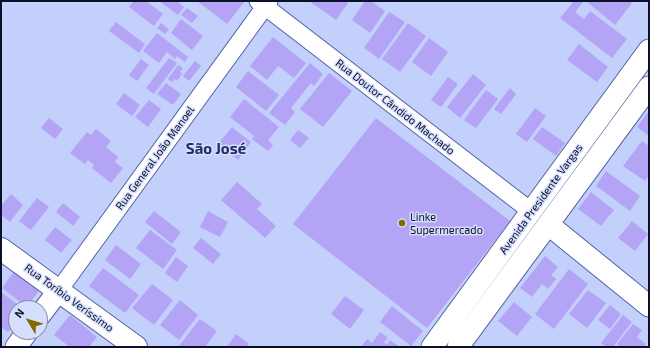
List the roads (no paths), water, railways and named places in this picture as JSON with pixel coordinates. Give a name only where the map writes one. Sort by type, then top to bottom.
[{"type":"main road","name":"Rua Toríbio Veríssimo","points":[[1,249],[136,347]]},
{"type":"street","name":"Rua Doutor Cândido Machado","points":[[264,3],[532,212],[537,209],[546,211],[550,219],[549,225],[649,306]]},
{"type":"street","name":"Rua General João Manoel","points":[[48,304],[264,3]]},
{"type":"street","name":"Avenida Presidente Vargas","points":[[432,347],[649,50]]},
{"type":"street","name":"Avenida Presidente Vargas","points":[[458,347],[649,87]]},
{"type":"place","name":"Linke Supermercado","points":[[402,223]]},
{"type":"district","name":"São José","points":[[216,149]]}]
